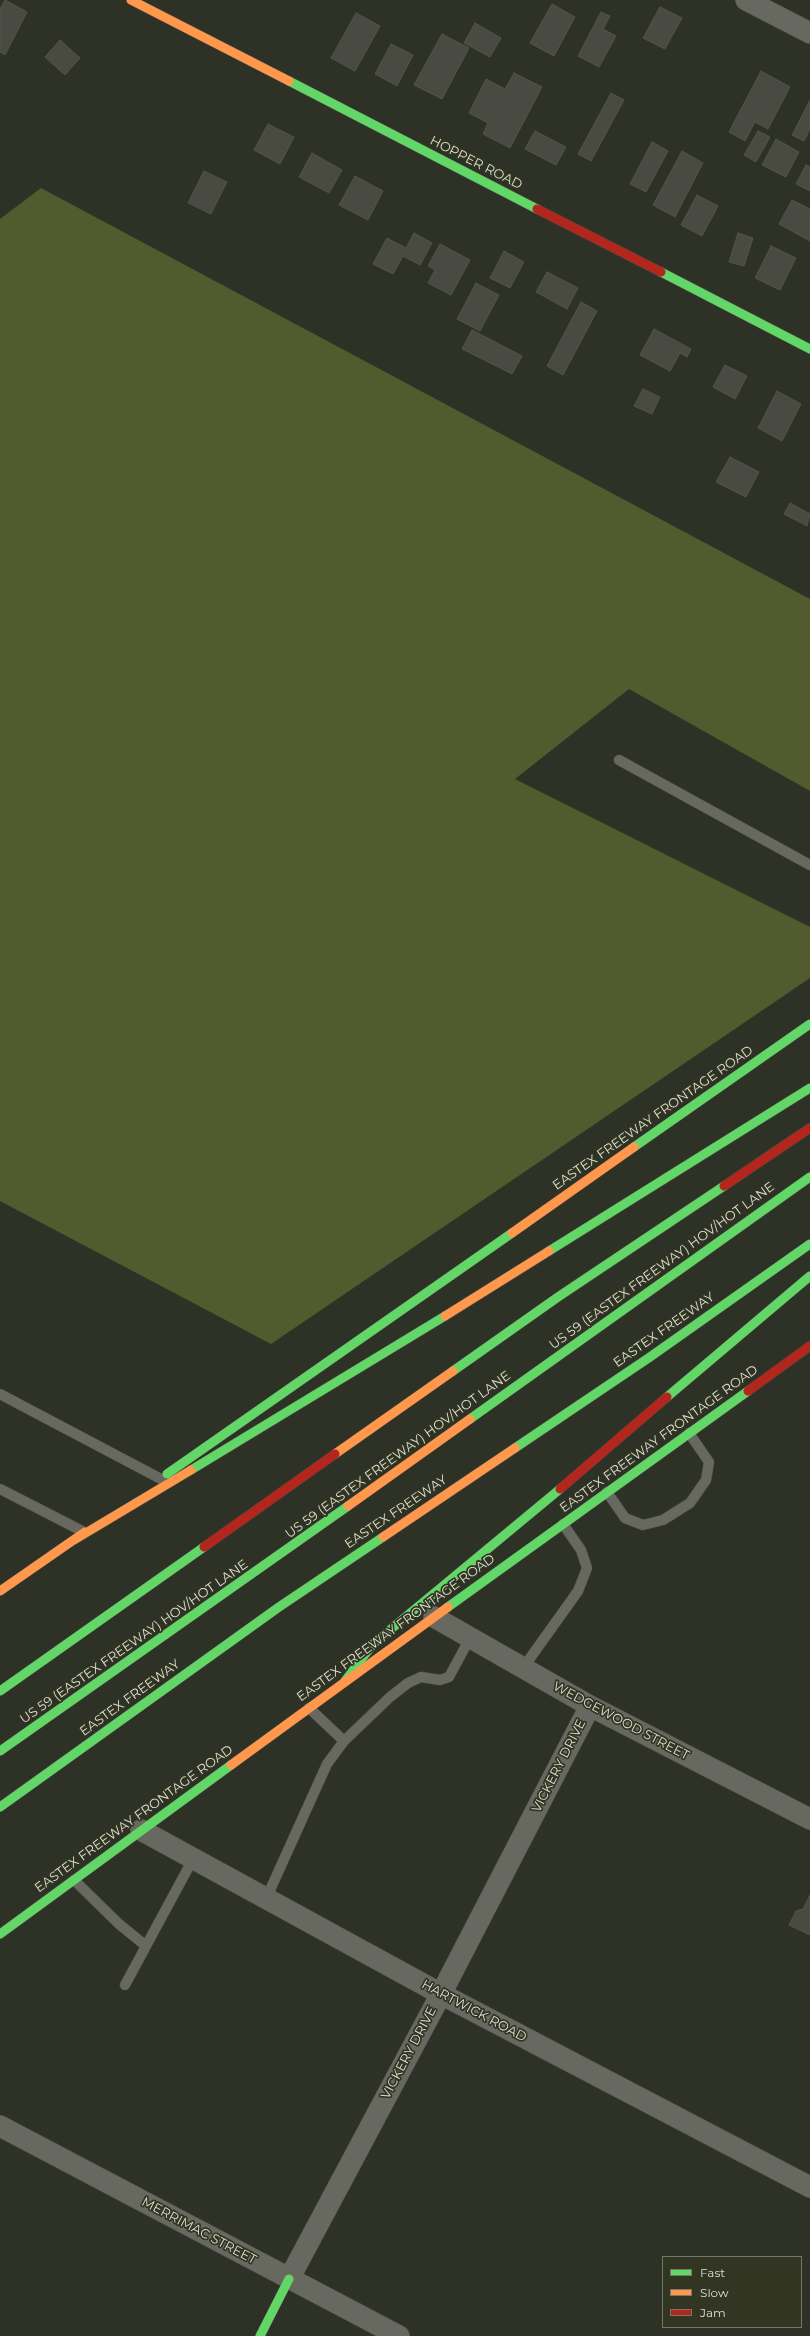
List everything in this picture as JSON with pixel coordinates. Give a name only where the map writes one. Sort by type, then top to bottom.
[{"type":"main road","name":"HOPPER ROAD","points":[[131,0],[810,349]]},
{"type":"main road","name":"EASTEX FREEWAY FRONTAGE ROAD","points":[[0,1591],[810,1024]]},
{"type":"main road","points":[[69,1543],[369,1364],[810,1088]]},
{"type":"main road","points":[[0,1692],[558,1297],[810,1128]]},
{"type":"main road","name":"US 59 (EASTEX FREEWAY) HOV/HOT LANE","points":[[0,1751],[181,1626],[810,1176]]},
{"type":"main road","name":"EASTEX FREEWAY","points":[[0,1807],[279,1607],[650,1357],[810,1244]]},
{"type":"main road","points":[[345,1681],[373,1644],[531,1514],[751,1324],[810,1276]]},
{"type":"main road","name":"EASTEX FREEWAY FRONTAGE ROAD","points":[[0,1934],[345,1681],[810,1346]]},
{"type":"main road","name":"VICKERY DRIVE","points":[[260,2336],[289,2279]]},
{"type":"street","points":[[746,0],[810,33]]},
{"type":"street","name":"WEDGEWOOD STREET","points":[[434,1617],[590,1706],[810,1819]]},
{"type":"street","name":"VICKERY DRIVE","points":[[289,2279],[441,1994],[590,1706]]},
{"type":"street","name":"HARTWICK ROAD","points":[[141,1830],[193,1860],[441,1994],[810,2187]]},
{"type":"street","name":"MERRIMAC STREET","points":[[0,2126],[399,2336]]},
{"type":"lane","points":[[619,760],[810,865]]},
{"type":"lane","points":[[0,1394],[161,1478]]},
{"type":"lane","points":[[607,1492],[625,1518],[643,1525],[663,1520],[690,1503],[706,1480],[709,1462],[689,1433]]},
{"type":"lane","points":[[0,1488],[84,1532]]},
{"type":"lane","points":[[523,1668],[578,1592],[586,1568],[581,1550],[563,1524]]},
{"type":"lane","points":[[266,1899],[327,1764],[344,1741],[390,1697],[408,1683],[421,1677],[440,1680],[449,1677],[470,1638]]},
{"type":"lane","points":[[309,1708],[344,1741]]},
{"type":"lane","points":[[125,1985],[193,1860]]},
{"type":"lane","points":[[74,1880],[119,1924],[146,1946]]},
{"type":"green space","points":[[41,188],[810,599],[810,791],[629,689],[515,779],[810,927],[810,978],[271,1344],[0,1201],[0,219]]},
{"type":"building","points":[[5,0],[27,12],[5,55],[0,52],[0,9]]},
{"type":"building","points":[[552,4],[575,17],[554,56],[530,43]]},
{"type":"building","points":[[660,7],[682,18],[665,49],[643,38]]},
{"type":"building","points":[[601,12],[610,16],[603,29],[616,36],[599,67],[578,56]]},
{"type":"building","points":[[356,13],[380,26],[355,71],[331,58]]},
{"type":"building","points":[[475,23],[501,38],[490,57],[464,43]]},
{"type":"building","points":[[442,34],[469,48],[442,99],[414,85]]},
{"type":"building","points":[[60,40],[80,58],[65,75],[45,57]]},
{"type":"building","points":[[391,44],[413,55],[397,86],[375,74]]},
{"type":"building","points":[[761,71],[790,87],[768,129],[755,122],[745,141],[729,132]]},
{"type":"building","points":[[514,73],[542,87],[510,148],[483,134],[488,123],[469,113],[486,79],[505,89]]},
{"type":"building","points":[[611,93],[624,100],[591,161],[578,154]]},
{"type":"building","points":[[810,100],[810,129],[804,141],[792,135]]},
{"type":"building","points":[[268,124],[294,137],[280,164],[254,150]]},
{"type":"building","points":[[535,131],[566,147],[556,165],[525,149]]},
{"type":"building","points":[[758,131],[770,137],[756,162],[744,155]]},
{"type":"building","points":[[776,139],[799,152],[786,177],[762,165]]},
{"type":"building","points":[[652,142],[668,151],[646,192],[630,184]]},
{"type":"building","points":[[682,151],[703,163],[675,217],[653,205]]},
{"type":"building","points":[[312,153],[342,170],[329,193],[299,177]]},
{"type":"building","points":[[806,165],[810,167],[810,191],[796,184]]},
{"type":"building","points":[[204,171],[227,182],[211,214],[188,203]]},
{"type":"building","points":[[355,176],[383,191],[368,220],[339,205]]},
{"type":"building","points":[[697,195],[718,206],[702,236],[681,225]]},
{"type":"building","points":[[792,200],[810,209],[810,241],[779,224]]},
{"type":"building","points":[[414,233],[432,243],[420,265],[403,256],[393,274],[373,264],[387,238],[406,248]]},
{"type":"building","points":[[738,233],[753,238],[744,266],[729,262]]},
{"type":"building","points":[[440,244],[470,260],[451,295],[428,283],[435,270],[428,266]]},
{"type":"building","points":[[771,246],[796,258],[780,290],[755,278]]},
{"type":"building","points":[[504,251],[524,262],[510,288],[490,278]]},
{"type":"building","points":[[547,272],[578,288],[567,309],[536,292]]},
{"type":"building","points":[[476,283],[499,295],[480,331],[457,319]]},
{"type":"building","points":[[581,302],[597,311],[563,375],[547,366]]},
{"type":"building","points":[[654,329],[691,349],[687,357],[680,353],[670,371],[640,355]]},
{"type":"building","points":[[472,330],[522,356],[512,374],[462,349]]},
{"type":"building","points":[[725,365],[747,376],[735,399],[713,387]]},
{"type":"building","points":[[643,389],[660,397],[652,414],[634,406]]},
{"type":"building","points":[[777,391],[801,404],[782,441],[758,428]]},
{"type":"building","points":[[730,457],[759,472],[746,497],[716,482]]},
{"type":"building","points":[[790,503],[810,514],[807,526],[784,514]]},
{"type":"building","points":[[810,1895],[810,1935],[789,1925],[796,1911],[803,1909]]},
{"type":"traffic: fast","points":[[289,81],[537,209]]},
{"type":"traffic: fast","points":[[661,272],[810,349]]},
{"type":"traffic: fast","points":[[634,1147],[810,1024]]},
{"type":"traffic: fast","points":[[549,1251],[810,1088]]},
{"type":"traffic: fast","points":[[470,1419],[810,1177]]},
{"type":"traffic: fast","points":[[453,1371],[558,1297],[724,1186]]},
{"type":"traffic: fast","points":[[167,1474],[512,1233]]},
{"type":"traffic: fast","points":[[515,1448],[650,1357],[810,1244]]},
{"type":"traffic: fast","points":[[667,1397],[810,1276]]},
{"type":"traffic: fast","points":[[191,1470],[445,1316]]},
{"type":"traffic: fast","points":[[448,1607],[748,1391]]},
{"type":"traffic: fast","points":[[345,1681],[373,1644],[560,1489]]},
{"type":"traffic: fast","points":[[0,1751],[348,1506]]},
{"type":"traffic: fast","points":[[0,1807],[279,1607],[383,1537]]},
{"type":"traffic: fast","points":[[0,1691],[204,1547]]},
{"type":"traffic: fast","points":[[0,1934],[231,1765]]},
{"type":"traffic: fast","points":[[260,2336],[289,2279]]},
{"type":"traffic: slow","points":[[131,0],[289,81]]},
{"type":"traffic: slow","points":[[512,1233],[634,1147]]},
{"type":"traffic: slow","points":[[445,1316],[549,1251]]},
{"type":"traffic: slow","points":[[335,1454],[453,1371]]},
{"type":"traffic: slow","points":[[348,1506],[470,1419]]},
{"type":"traffic: slow","points":[[383,1537],[515,1448]]},
{"type":"traffic: slow","points":[[69,1543],[191,1470]]},
{"type":"traffic: slow","points":[[0,1591],[85,1532]]},
{"type":"traffic: slow","points":[[231,1765],[448,1607]]},
{"type":"traffic: jam","points":[[537,209],[661,272]]},
{"type":"traffic: jam","points":[[724,1186],[810,1128]]},
{"type":"traffic: jam","points":[[748,1391],[810,1346]]},
{"type":"traffic: jam","points":[[560,1489],[667,1397]]},
{"type":"traffic: jam","points":[[204,1547],[335,1454]]}]
